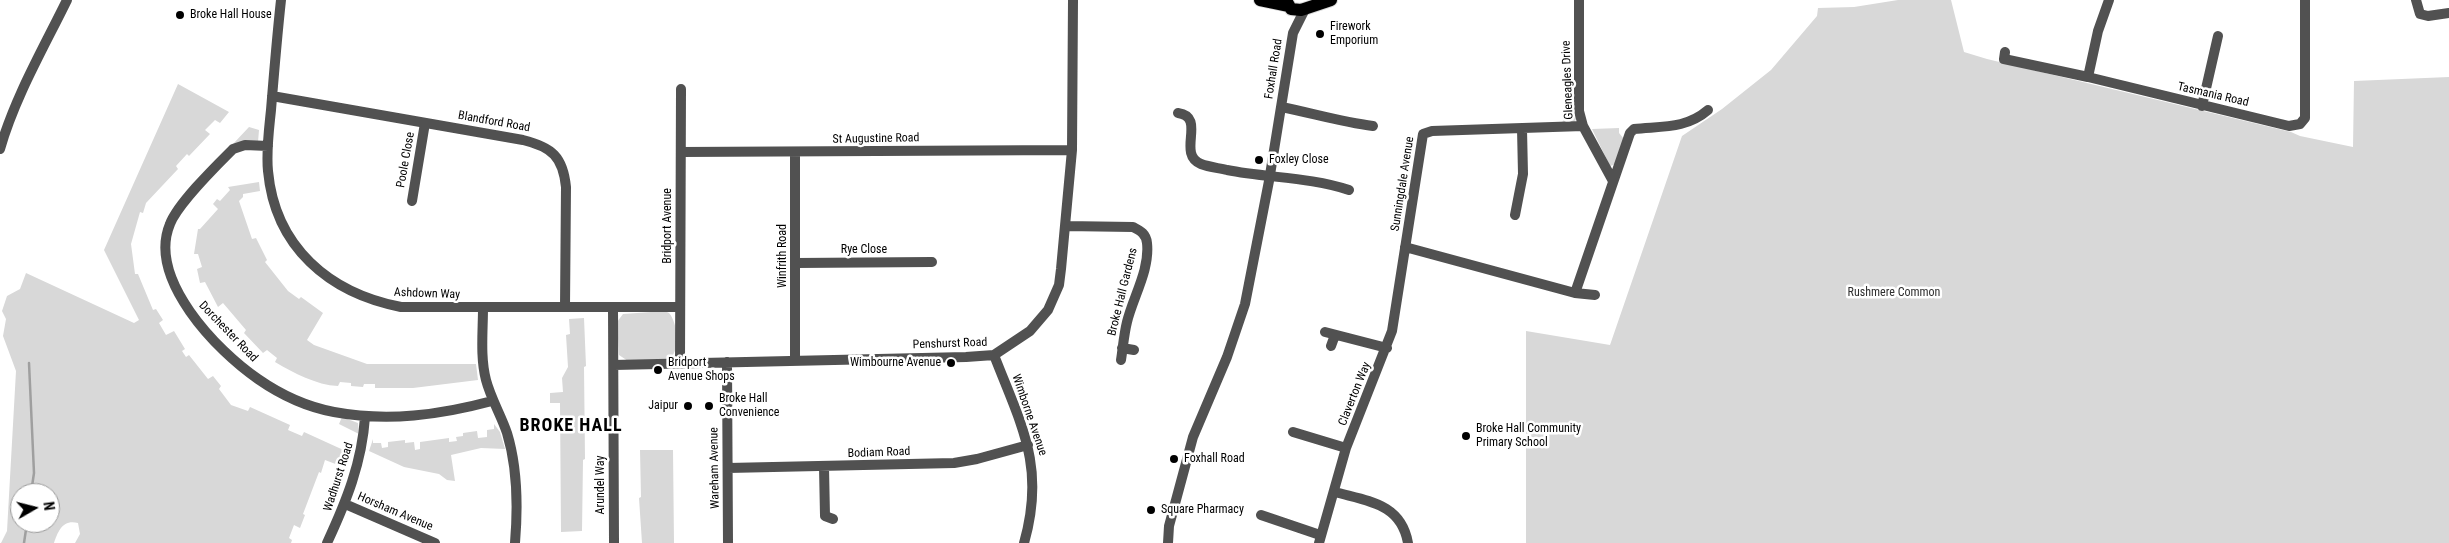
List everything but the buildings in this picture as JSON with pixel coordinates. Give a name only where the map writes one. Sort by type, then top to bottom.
[{"type":"main road","points":[[1260,0],[1289,5],[1297,11],[1308,5],[1331,0]]},
{"type":"street","points":[[0,149],[20,93],[39,60],[67,0]]},
{"type":"street","name":"Ashdown Way","points":[[281,0],[268,146],[270,188],[280,219],[300,252],[330,280],[356,295],[378,303],[401,307],[680,307]]},
{"type":"street","name":"Penshurst Road","points":[[614,365],[966,357],[994,354],[1030,331],[1048,310],[1059,285],[1072,150],[1073,0]]},
{"type":"street","name":"Gleneagles Drive","points":[[1579,0],[1579,111],[1582,126],[1613,181]]},
{"type":"street","points":[[2088,77],[2098,31],[2108,0]]},
{"type":"street","name":"Tasmania Road","points":[[2005,52],[2004,59],[2088,77],[2289,126],[2300,124],[2305,118],[2306,0]]},
{"type":"street","points":[[2416,3],[2420,14],[2428,16],[2449,13]]},
{"type":"street","name":"Foxhall Road","points":[[1168,543],[1169,526],[1193,437],[1227,357],[1245,304],[1270,176],[1293,33],[1289,5]]},
{"type":"street","name":"Foxhall Road","points":[[1293,33],[1308,5]]},
{"type":"street","points":[[2202,106],[2218,36]]},
{"type":"street","name":"Bridport Avenue","points":[[680,363],[682,88]]},
{"type":"street","name":"Blandford Road","points":[[272,96],[539,144],[552,152],[559,160],[564,172],[566,187],[565,307]]},
{"type":"street","points":[[1281,107],[1331,116],[1340,122],[1373,126]]},
{"type":"street","points":[[1575,293],[1630,133],[1634,129],[1683,124],[1696,120],[1708,110]]},
{"type":"street","points":[[1178,113],[1185,114],[1190,118],[1192,124],[1190,152],[1194,160],[1202,165],[1241,173],[1329,184],[1349,190]]},
{"type":"street","name":"Poole Close","points":[[412,201],[425,123]]},
{"type":"street","name":"Sunningdale Avenue","points":[[1397,307],[1423,134],[1432,130],[1582,126]]},
{"type":"street","points":[[1515,215],[1523,174],[1522,129]]},
{"type":"street","name":"Dorchester Road","points":[[268,146],[245,145],[233,149],[176,212],[169,225],[165,244],[174,283],[189,310],[216,341],[257,378],[291,398],[317,409],[365,417],[413,416],[444,413],[492,401]]},
{"type":"street","name":"St Augustine Road","points":[[681,152],[796,153],[1072,150]]},
{"type":"street","name":"Winfrith Road","points":[[795,360],[796,153]]},
{"type":"street","name":"Broke Hall Gardens","points":[[1065,226],[1132,227],[1140,230],[1146,237],[1147,249],[1142,276],[1127,322],[1120,360]]},
{"type":"street","points":[[1405,247],[1575,293],[1594,295]]},
{"type":"street","name":"Rye Close","points":[[796,263],[932,262]]},
{"type":"street","name":"Arundel Way","points":[[614,307],[614,543]]},
{"type":"street","name":"Claverton Way","points":[[1261,515],[1320,539],[1335,492],[1346,448],[1387,348],[1397,307]]},
{"type":"street","points":[[483,308],[483,366],[492,401],[507,434],[513,458],[517,496],[515,543]]},
{"type":"street","name":"Claverton Way","points":[[1332,346],[1330,334],[1387,348]]},
{"type":"street","name":"Broke Hall Gardens","points":[[1122,348],[1134,350]]},
{"type":"street","name":"Wimborne Avenue","points":[[994,354],[1028,445],[1034,482],[1031,517],[1024,543]]},
{"type":"street","name":"Wareham Avenue","points":[[727,362],[728,543]]},
{"type":"street","name":"Wadhurst Road","points":[[327,543],[345,504],[363,444],[365,417]]},
{"type":"street","points":[[1293,432],[1346,448]]},
{"type":"street","name":"Bodiam Road","points":[[728,468],[954,463],[994,455],[1028,445]]},
{"type":"street","points":[[824,467],[826,518]]},
{"type":"street","points":[[1335,492],[1383,506],[1396,515],[1404,526],[1408,543]]},
{"type":"street","name":"Horsham Avenue","points":[[345,504],[435,543]]},
{"type":"green space","name":"Rushmere Common","points":[[1898,0],[1951,0],[1964,52],[2291,132],[2300,136],[2353,147],[2354,81],[2449,77],[2449,543],[1526,543],[1526,331],[1610,345],[1682,136],[1722,109],[1771,70],[1817,16],[1818,8],[1854,7]]},
{"type":"green space","points":[[178,84],[229,112],[220,123],[215,120],[205,130],[210,134],[189,156],[187,154],[176,166],[178,169],[146,203],[143,213],[140,212],[131,244],[135,274],[138,274],[153,310],[156,309],[163,320],[159,323],[166,335],[174,331],[185,349],[182,351],[186,357],[189,355],[208,379],[213,376],[221,386],[219,389],[231,405],[248,411],[250,407],[290,425],[288,430],[302,436],[304,432],[350,453],[346,468],[325,460],[303,514],[305,515],[300,528],[294,525],[289,538],[292,540],[291,543],[75,543],[80,534],[78,523],[65,524],[60,530],[60,483],[10,483],[10,533],[58,533],[54,543],[1,543],[7,531],[16,371],[3,336],[6,319],[2,311],[7,296],[20,289],[26,273],[134,323],[139,320],[104,250]]},
{"type":"green space","points":[[1572,107],[1575,107],[1576,119],[1574,123],[1561,124]]},
{"type":"green space","points":[[249,127],[259,130],[258,142],[233,144]]},
{"type":"green space","points":[[1619,128],[1619,133],[1624,139],[1616,164],[1610,166],[1592,129]]},
{"type":"green space","points":[[259,182],[260,191],[243,194],[239,201],[252,239],[256,238],[267,260],[265,262],[288,291],[299,299],[301,297],[323,313],[307,340],[314,345],[367,364],[476,364],[478,380],[413,388],[375,388],[375,384],[364,384],[363,387],[351,386],[351,383],[340,382],[338,386],[330,385],[305,378],[275,362],[277,358],[267,350],[263,353],[244,333],[246,330],[223,303],[218,307],[205,282],[200,283],[197,269],[202,267],[198,254],[194,254],[198,229],[218,209],[213,204],[217,199],[220,201],[230,190],[228,187]]},
{"type":"green space","points":[[665,311],[672,318],[677,338],[674,352],[667,361],[628,361],[619,355],[617,322],[623,314]]},
{"type":"green space","points":[[584,318],[586,366],[584,367],[585,459],[583,460],[582,531],[561,532],[560,403],[550,403],[550,393],[563,392],[562,378],[568,367],[566,335],[570,334],[569,319]]},
{"type":"green space","points":[[342,417],[358,423],[359,434],[339,424]]},
{"type":"green space","points":[[494,424],[500,432],[505,449],[481,448],[451,455],[455,481],[447,480],[439,474],[404,467],[369,451],[373,439],[373,443],[381,443],[382,448],[388,447],[388,442],[405,440],[405,443],[414,442],[415,450],[420,449],[420,442],[449,438],[449,442],[457,441],[456,437],[463,436],[463,433],[477,431],[478,438],[487,437],[487,430],[494,429]]},
{"type":"green space","points":[[640,450],[673,450],[674,543],[642,543],[639,498],[641,497]]},
{"type":"waterway","points":[[29,363],[34,473],[32,483]]},
{"type":"waterway","points":[[24,543],[26,533]]},
{"type":"place","name":"Broke Hall House","points":[[180,15]]},
{"type":"place","name":"Firework Emporium","points":[[1320,34]]},
{"type":"place","name":"Foxley Close","points":[[1259,160]]},
{"type":"place","name":"Wimbourne Avenue","points":[[951,363]]},
{"type":"place","name":"Bridport Avenue Shops","points":[[658,370]]},
{"type":"place","name":"Jaipur","points":[[688,406]]},
{"type":"place","name":"Broke Hall Convenience","points":[[709,406]]},
{"type":"place","name":"Broke Hall Community Primary School","points":[[1466,436]]},
{"type":"place","name":"Foxhall Road","points":[[1174,459]]},
{"type":"place","name":"Square Pharmacy","points":[[1151,510]]},
{"type":"district","name":"BROKE HALL","points":[[571,426]]}]
